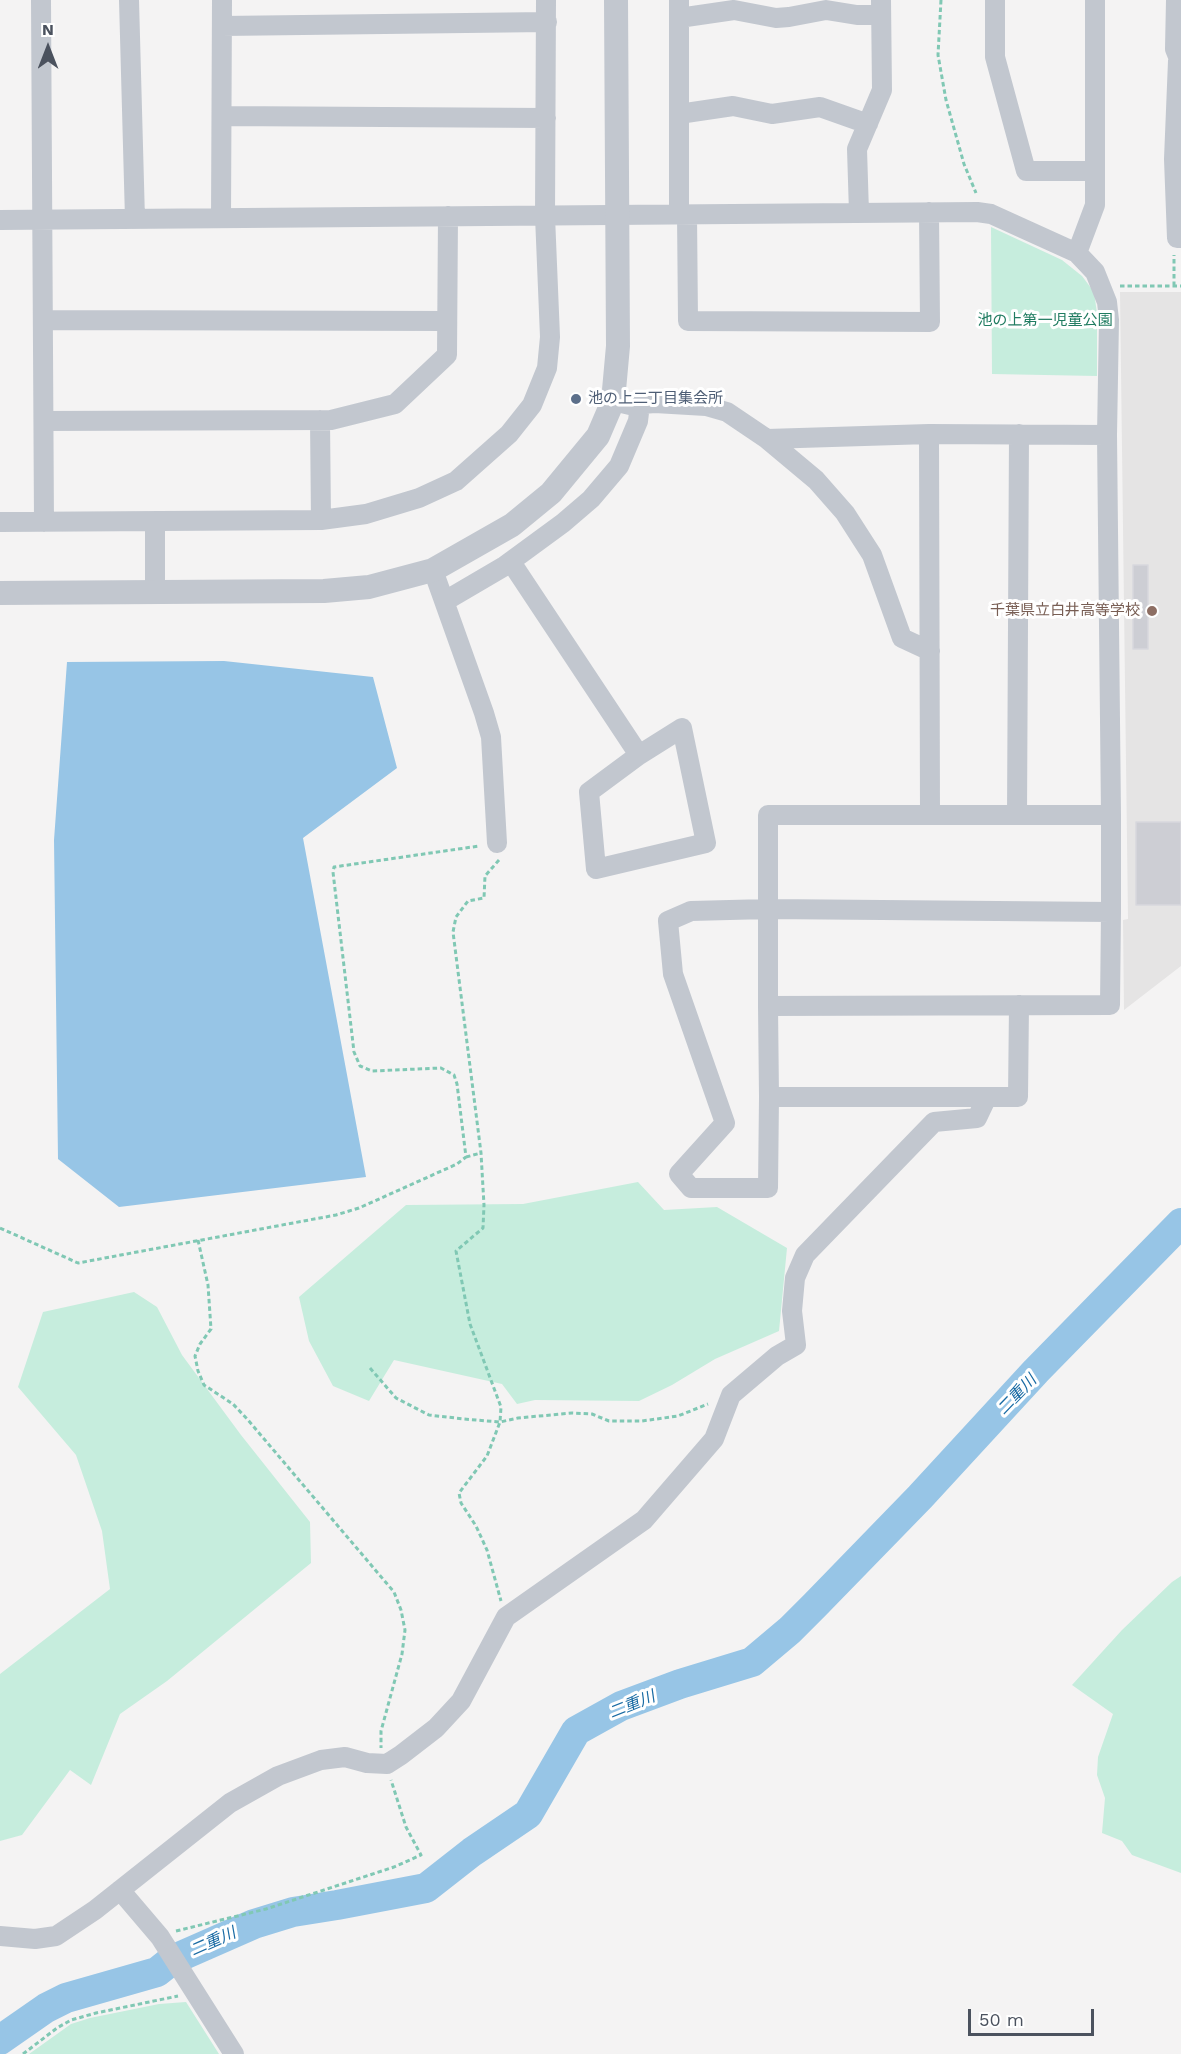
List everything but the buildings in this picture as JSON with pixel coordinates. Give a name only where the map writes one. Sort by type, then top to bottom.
[{"type":"street","points":[[40,0],[44,522]]},
{"type":"street","points":[[129,0],[135,219]]},
{"type":"street","points":[[221,218],[222,0]]},
{"type":"street","points":[[0,522],[321,520],[376,511],[419,498],[456,481],[509,435],[532,405],[547,368],[549,338],[545,216],[546,0]]},
{"type":"street","points":[[0,593],[324,591],[369,587],[433,570],[512,525],[551,493],[598,436],[613,400],[618,346],[616,0]]},
{"type":"street","points":[[994,0],[995,57],[1026,171],[1095,171]]},
{"type":"street","points":[[1077,253],[1095,205],[1095,0]]},
{"type":"street","points":[[1176,0],[1175,49],[1180,62],[1179,238]]},
{"type":"street","points":[[859,213],[857,149],[882,90],[881,7],[857,15],[826,10],[776,18],[734,10],[698,16],[679,9],[679,114],[688,321],[930,322],[929,212]]},
{"type":"street","points":[[222,26],[547,22]]},
{"type":"street","points":[[679,114],[733,106],[772,114],[820,107],[868,124]]},
{"type":"street","points":[[222,116],[546,118]]},
{"type":"street","points":[[0,220],[977,212],[991,214],[1077,253],[1095,272],[1107,302],[1109,320],[1107,435],[1112,815],[1110,1005],[768,1006]]},
{"type":"street","points":[[44,421],[331,420],[395,404],[447,355],[448,216]]},
{"type":"street","points":[[43,320],[447,321]]},
{"type":"street","points":[[613,400],[630,405],[655,403],[706,406],[727,412],[767,439],[816,480],[845,513],[872,555],[902,638],[930,651]]},
{"type":"street","points":[[445,601],[511,562],[591,499],[619,466],[638,421],[640,404]]},
{"type":"street","points":[[320,420],[321,520]]},
{"type":"street","points":[[767,439],[929,434],[1107,435]]},
{"type":"street","points":[[929,434],[930,815]]},
{"type":"street","points":[[1017,815],[1019,434]]},
{"type":"street","points":[[154,521],[154,592]]},
{"type":"street","points":[[511,562],[639,755]]},
{"type":"street","points":[[433,570],[491,737],[497,843]]},
{"type":"street","points":[[682,728],[706,843],[596,869],[589,792],[639,755],[682,728]]},
{"type":"street","points":[[1111,912],[768,909],[691,911],[668,921],[673,974],[725,1123],[679,1174],[691,1188],[768,1188],[769,1096],[768,1006],[768,909],[768,815],[1112,815]]},
{"type":"street","points":[[769,1096],[1018,1097],[1019,1005]]},
{"type":"street","points":[[0,1936],[35,1939],[56,1935],[76,1924],[230,1803],[278,1776],[321,1760],[345,1757],[367,1763],[387,1764],[436,1728],[461,1701],[506,1617],[644,1520],[714,1439],[731,1395],[777,1356],[796,1346],[792,1311],[795,1278],[805,1255],[934,1122],[977,1118],[987,1097]]},
{"type":"street","points":[[120,1890],[160,1937],[234,2054]]},
{"type":"path","points":[[941,0],[938,56],[946,100],[964,164],[975,192],[991,214]]},
{"type":"path","points":[[1174,286],[1174,243],[1179,238]]},
{"type":"path","points":[[1117,286],[1181,286]]},
{"type":"path","points":[[466,1157],[457,1083],[454,1075],[441,1068],[372,1071],[360,1066],[354,1052],[334,867],[497,843],[501,848],[501,857],[485,876],[484,898],[468,901],[456,917],[453,932],[481,1153],[484,1205],[483,1228],[456,1251],[470,1324],[501,1407],[500,1422],[487,1456],[459,1493],[461,1503],[476,1526],[487,1550],[506,1617]]},
{"type":"path","points":[[0,1228],[78,1263],[336,1215],[359,1208],[457,1164],[466,1157],[481,1153]]},
{"type":"path","points":[[160,1937],[169,1932],[266,1909],[394,1867],[421,1855],[406,1827],[380,1746],[380,1738],[402,1654],[405,1630],[401,1610],[394,1592],[248,1420],[233,1404],[204,1385],[195,1356],[200,1344],[211,1329],[208,1285],[198,1240]]},
{"type":"path","points":[[370,1368],[396,1398],[429,1415],[500,1422],[572,1413],[592,1414],[609,1420],[678,1416],[731,1395]]},
{"type":"path","points":[[23,2054],[71,2020],[193,1990]]},
{"type":"shaded area","name":"千葉県立白井高等学校","points":[[1120,292],[1181,292],[1181,966],[1124,1010],[1123,920],[1128,919]]},
{"type":"green space","name":"池の上第一児童公園","points":[[991,227],[1062,260],[1082,276],[1094,292],[1097,313],[1097,376],[992,374]]},
{"type":"green space","points":[[638,1182],[664,1210],[717,1207],[787,1248],[779,1331],[715,1359],[672,1385],[639,1401],[535,1400],[517,1404],[502,1384],[394,1360],[369,1401],[333,1386],[309,1341],[299,1297],[406,1205],[523,1204]]},
{"type":"green space","points":[[134,1292],[157,1307],[182,1355],[241,1435],[310,1522],[311,1563],[167,1681],[120,1714],[91,1785],[70,1770],[22,1835],[0,1841],[0,1674],[110,1589],[102,1531],[76,1455],[18,1387],[43,1312]]},
{"type":"green space","points":[[1181,1576],[1181,1873],[1132,1855],[1122,1841],[1102,1833],[1105,1798],[1097,1775],[1098,1757],[1113,1714],[1072,1685],[1122,1630]]},
{"type":"green space","points":[[186,2002],[219,2054],[29,2054],[71,2024],[159,2004]]},
{"type":"water","points":[[224,661],[373,677],[397,768],[303,838],[366,1177],[119,1207],[58,1159],[54,840],[67,662]]},
{"type":"waterway","name":"二重川","points":[[0,2040],[46,2008],[66,1998],[157,1972],[172,1960],[254,1924],[293,1912],[426,1888],[472,1852],[528,1814],[576,1731],[621,1706],[680,1684],[752,1662],[790,1630],[920,1497],[1036,1371],[1181,1223]]},
{"type":"place","name":"池の上二丁目集会所","points":[[576,399]]},
{"type":"place","name":"千葉県立白井高等学校","points":[[1152,611]]}]
